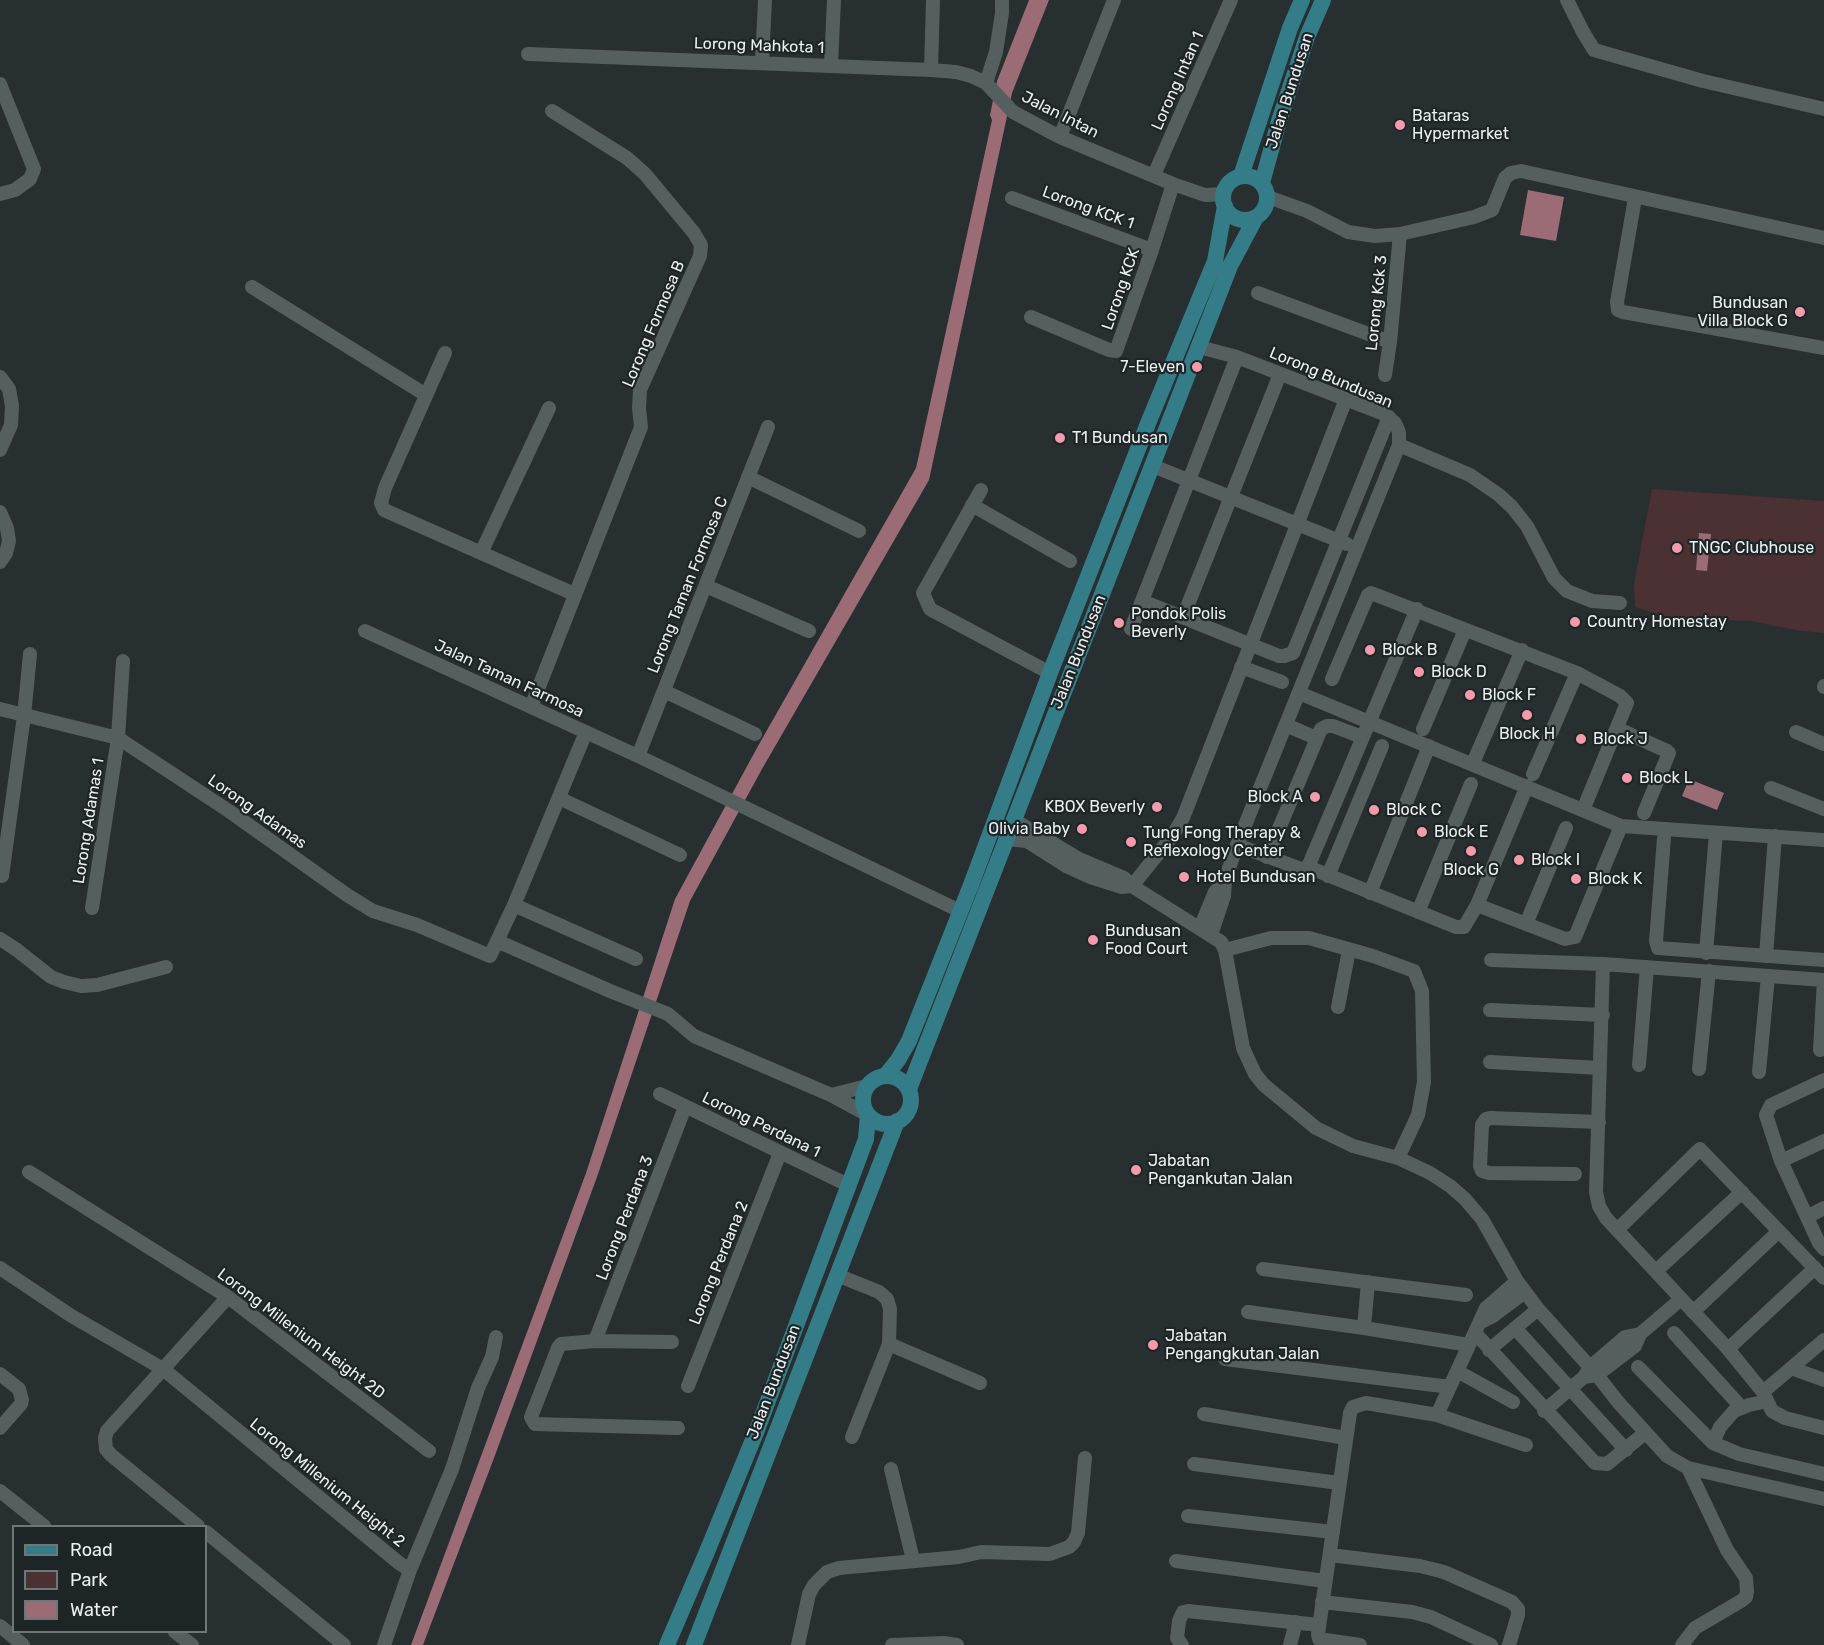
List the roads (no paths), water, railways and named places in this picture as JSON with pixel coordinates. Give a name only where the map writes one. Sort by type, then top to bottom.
[{"type":"main road","name":"Jalan Bundusan","points":[[1241,176],[1282,49],[1302,0]]},
{"type":"main road","name":"Jalan Bundusan","points":[[1265,190],[1279,121],[1307,38],[1323,0]]},
{"type":"main road","points":[[1241,176],[1248,176],[1265,190],[1264,209],[1256,217],[1242,219],[1235,217],[1225,200],[1230,182],[1241,176]]},
{"type":"main road","name":"Jalan Bundusan","points":[[667,1645],[752,1440],[866,1139],[868,1115],[862,1101],[867,1086],[878,1077],[885,1075],[898,1060],[909,1041],[971,885],[1050,673],[1215,261],[1225,200]]},
{"type":"main road","name":"Jalan Bundusan","points":[[694,1645],[897,1121],[910,1106],[909,1089],[1230,266],[1256,217]]},
{"type":"main road","points":[[971,885],[1001,828],[1014,820]]},
{"type":"main road","points":[[885,1075],[899,1079],[909,1089]]},
{"type":"main road","points":[[868,1115],[885,1124],[897,1121]]},
{"type":"street","points":[[762,63],[765,0]]},
{"type":"street","points":[[831,66],[834,0]]},
{"type":"street","points":[[931,70],[933,0]]},
{"type":"street","points":[[989,87],[1002,13],[1002,0]]},
{"type":"street","points":[[1060,137],[1114,0]]},
{"type":"street","name":"Lorong Intan 1","points":[[1154,175],[1231,0]]},
{"type":"street","points":[[1567,0],[1594,50],[1703,81],[1824,109]]},
{"type":"street","name":"Lorong Mahkota 1","points":[[528,54],[931,70],[971,76],[989,87]]},
{"type":"street","points":[[0,84],[34,169],[30,179],[15,190],[0,194]]},
{"type":"street","name":"Jalan Intan","points":[[989,87],[1013,112],[1060,137],[1173,184],[1225,200]]},
{"type":"street","name":"Lorong Formosa B","points":[[531,707],[641,427],[640,390],[700,256],[701,245],[694,232],[645,174],[627,158],[552,111]]},
{"type":"street","points":[[1265,190],[1348,232],[1375,236],[1400,234],[1474,217],[1492,210],[1505,178],[1511,173],[1521,171],[1824,238]]},
{"type":"street","name":"Lorong KCK","points":[[1031,317],[1109,351],[1116,351],[1173,184]]},
{"type":"street","name":"Lorong KCK 1","points":[[1012,198],[1152,250]]},
{"type":"street","points":[[1635,198],[1617,302],[1618,310],[1824,348]]},
{"type":"street","name":"Lorong Kck 3","points":[[1385,375],[1400,234]]},
{"type":"street","points":[[252,287],[426,395]]},
{"type":"street","points":[[1258,292],[1390,342]]},
{"type":"street","name":"Lorong Bundusan","points":[[1199,347],[1238,357],[1389,417],[1399,432],[1399,445]]},
{"type":"street","points":[[446,352],[385,488],[381,503],[384,510],[574,594]]},
{"type":"street","points":[[1131,629],[1238,357]]},
{"type":"street","points":[[1184,618],[1280,374]]},
{"type":"street","points":[[0,377],[9,389],[12,406],[11,425],[0,450]]},
{"type":"street","points":[[1005,839],[1027,841],[1068,867],[1122,887],[1132,886],[1173,835],[1184,818],[1346,399]]},
{"type":"street","points":[[481,553],[549,408]]},
{"type":"street","points":[[1142,601],[1280,656],[1293,653],[1389,417]]},
{"type":"street","name":"Lorong Taman Formosa C","points":[[638,756],[768,427]]},
{"type":"street","points":[[1206,932],[1224,896],[1225,880],[1238,845],[1399,445],[1470,475],[1499,495],[1527,526],[1554,578],[1567,591],[1592,601],[1620,603]]},
{"type":"street","points":[[1152,466],[1357,547]]},
{"type":"street","points":[[748,477],[859,531]]},
{"type":"street","points":[[981,490],[923,593],[930,609],[1050,673]]},
{"type":"street","points":[[972,505],[1070,561]]},
{"type":"street","points":[[0,512],[7,528],[9,541],[6,553],[0,562]]},
{"type":"street","points":[[706,586],[809,631]]},
{"type":"street","points":[[1332,679],[1368,595],[1371,593],[1577,673],[1620,696],[1627,703],[1583,810]]},
{"type":"street","points":[[1308,867],[1417,609]]},
{"type":"street","points":[[1424,729],[1466,630]]},
{"type":"street","name":"Jalan Taman Farmosa","points":[[365,631],[638,756],[960,911]]},
{"type":"street","points":[[1473,764],[1522,650]]},
{"type":"street","points":[[2,876],[24,716],[30,654]]},
{"type":"street","name":"Lorong Adamas 1","points":[[92,908],[118,738],[123,661]]},
{"type":"street","points":[[1241,667],[1282,682]]},
{"type":"street","points":[[1238,845],[1301,869],[1308,867],[1461,928],[1467,924],[1477,904],[1577,673]]},
{"type":"street","points":[[664,691],[755,734]]},
{"type":"street","points":[[1299,693],[1473,764],[1530,780],[1583,810],[1621,826],[1824,840]]},
{"type":"street","name":"Lorong Adamas","points":[[0,709],[118,738],[229,811],[373,911],[417,925],[489,956],[497,941]]},
{"type":"street","points":[[1286,724],[1316,738]]},
{"type":"street","points":[[1267,857],[1321,729],[1333,726],[1362,738]]},
{"type":"street","points":[[1618,729],[1669,753],[1644,813]]},
{"type":"street","points":[[586,732],[497,941],[668,1014],[694,1036],[831,1095],[868,1115]]},
{"type":"street","points":[[1796,732],[1824,744]]},
{"type":"street","points":[[1328,876],[1382,746]]},
{"type":"street","points":[[1370,893],[1429,746]]},
{"type":"street","points":[[1418,912],[1471,784]]},
{"type":"street","points":[[1771,788],[1824,809]]},
{"type":"street","points":[[559,798],[680,855]]},
{"type":"street","points":[[1014,820],[1079,859],[1124,878],[1132,886],[1221,942],[1225,950],[1243,1048],[1255,1074],[1264,1085],[1316,1128],[1353,1146],[1398,1158],[1430,1173],[1465,1198],[1482,1219],[1521,1286],[1538,1309],[1590,1373],[1667,1456],[1688,1468],[1824,1499]]},
{"type":"street","points":[[1477,904],[1565,939],[1575,937],[1621,826]]},
{"type":"street","points":[[1526,924],[1566,828]]},
{"type":"street","points":[[1706,953],[1716,833]]},
{"type":"street","points":[[1766,956],[1775,836]]},
{"type":"street","points":[[1664,838],[1656,945],[1662,950],[1824,960]]},
{"type":"street","points":[[514,904],[636,959]]},
{"type":"street","points":[[1225,950],[1271,938],[1309,938],[1373,956],[1414,971],[1422,991],[1424,1083],[1418,1115],[1398,1158]]},
{"type":"street","points":[[0,939],[51,977],[81,986],[97,986],[166,967]]},
{"type":"street","points":[[1338,1007],[1349,950]]},
{"type":"street","points":[[1491,960],[1604,964],[1824,980],[1820,1050]]},
{"type":"street","points":[[1604,964],[1596,1192],[1599,1206],[1606,1218],[1728,1349],[1765,1396],[1772,1411],[1777,1415],[1824,1428]]},
{"type":"street","points":[[1639,1065],[1647,967]]},
{"type":"street","points":[[1699,1069],[1709,971]]},
{"type":"street","points":[[1759,1072],[1767,976]]},
{"type":"street","points":[[1490,1010],[1603,1015]]},
{"type":"street","points":[[1490,1062],[1600,1068]]},
{"type":"street","points":[[1824,1080],[1767,1110],[1767,1120],[1781,1161],[1824,1249]]},
{"type":"street","points":[[831,1095],[867,1086]]},
{"type":"street","name":"Lorong Perdana 1","points":[[660,1094],[848,1185]]},
{"type":"street","name":"Lorong Perdana 3","points":[[595,1341],[685,1107]]},
{"type":"street","points":[[1575,1174],[1482,1171],[1480,1166],[1484,1122],[1490,1118],[1599,1122]]},
{"type":"street","points":[[1781,1161],[1824,1141]]},
{"type":"street","points":[[1617,1230],[1700,1149],[1819,1273],[1728,1349]]},
{"type":"street","name":"Lorong Perdana 2","points":[[688,1386],[780,1152]]},
{"type":"street","name":"Lorong Millenium Height 2D","points":[[29,1172],[228,1297],[429,1451]]},
{"type":"street","points":[[1656,1272],[1742,1192]]},
{"type":"street","points":[[1807,1217],[1824,1208]]},
{"type":"street","points":[[1693,1312],[1779,1231]]},
{"type":"street","name":"Lorong Millenium Height 2","points":[[0,1268],[70,1315],[163,1369],[410,1570],[384,1645]]},
{"type":"street","points":[[1263,1269],[1466,1295]]},
{"type":"street","points":[[837,1275],[879,1292],[887,1299],[890,1309],[889,1344],[852,1437]]},
{"type":"street","points":[[1364,1328],[1368,1282]]},
{"type":"street","points":[[1437,1415],[1475,1334],[1521,1286]]},
{"type":"street","points":[[196,1525],[111,1455],[104,1443],[107,1431],[228,1297]]},
{"type":"street","points":[[1544,1411],[1590,1373],[1635,1346],[1640,1334],[1680,1300]]},
{"type":"street","points":[[1490,1350],[1538,1309]]},
{"type":"street","points":[[1248,1312],[1364,1328],[1475,1334],[1544,1411],[1595,1463],[1606,1464],[1645,1433]]},
{"type":"street","points":[[1515,1328],[1626,1450]]},
{"type":"street","points":[[1674,1333],[1741,1407]]},
{"type":"street","points":[[410,1570],[452,1469],[478,1388],[492,1357],[496,1337]]},
{"type":"street","points":[[1713,1443],[1724,1422],[1734,1411],[1765,1396],[1791,1368],[1824,1340]]},
{"type":"street","points":[[672,1342],[595,1341],[561,1344],[531,1415],[536,1424],[678,1428]]},
{"type":"street","points":[[889,1344],[980,1383]]},
{"type":"street","points":[[1225,1359],[1450,1387]]},
{"type":"street","points":[[1638,1367],[1713,1443],[1739,1454],[1824,1474]]},
{"type":"street","points":[[1791,1368],[1824,1380]]},
{"type":"street","points":[[1457,1371],[1513,1401]]},
{"type":"street","points":[[0,1374],[19,1389],[22,1400],[0,1428]]},
{"type":"street","points":[[1360,1645],[1319,1640],[1318,1634],[1339,1483],[1350,1413],[1353,1407],[1360,1403],[1437,1415],[1526,1444]]},
{"type":"street","points":[[1204,1414],[1346,1438]]},
{"type":"street","points":[[798,1645],[809,1594],[819,1578],[828,1572],[850,1566],[959,1557],[981,1552],[1050,1554],[1069,1547],[1078,1533],[1085,1458]]},
{"type":"street","points":[[1194,1464],[1339,1483]]},
{"type":"street","points":[[1682,1645],[1695,1628],[1741,1601],[1746,1597],[1748,1591],[1746,1578],[1727,1550],[1688,1468]]},
{"type":"street","points":[[891,1469],[913,1560]]},
{"type":"street","points":[[0,1491],[42,1525]]},
{"type":"street","points":[[1188,1516],[1333,1532]]},
{"type":"street","points":[[207,1533],[344,1645]]},
{"type":"street","points":[[1330,1555],[1428,1568],[1462,1579],[1512,1602],[1518,1609],[1518,1615],[1509,1645]]},
{"type":"street","points":[[1176,1561],[1325,1581]]},
{"type":"street","points":[[1322,1602],[1412,1612],[1431,1617],[1491,1645]]},
{"type":"street","points":[[1182,1645],[1177,1638],[1179,1621],[1183,1612],[1319,1625]]},
{"type":"street","points":[[1290,1645],[1296,1622]]},
{"type":"street","points":[[0,1626],[24,1645]]},
{"type":"street","points":[[176,1633],[192,1645]]},
{"type":"street","points":[[892,1645],[944,1643],[957,1645]]},
{"type":"water","points":[[1029,0],[1049,0],[1012,93],[929,480],[762,769],[690,901],[597,1177],[494,1458],[423,1645],[411,1645],[586,1173],[675,899],[758,746],[916,468],[992,120],[990,115],[997,81]]},
{"type":"water","points":[[1528,190],[1564,197],[1556,241],[1520,235]]},
{"type":"water","points":[[1699,533],[1711,534],[1707,571],[1696,570]]},
{"type":"water","points":[[1689,779],[1724,793],[1717,810],[1682,796]]},
{"type":"place","name":"Bataras Hypermarket","points":[[1400,125]]},
{"type":"place","name":"Bundusan Villa Block G","points":[[1800,312]]},
{"type":"place","name":"7-Eleven","points":[[1197,367]]},
{"type":"place","name":"T1 Bundusan","points":[[1060,438]]},
{"type":"place","name":"TNGC Clubhouse","points":[[1677,548]]},
{"type":"place","name":"Country Homestay","points":[[1575,622]]},
{"type":"place","name":"Pondok Polis Beverly","points":[[1119,623]]},
{"type":"place","name":"Block B","points":[[1370,650]]},
{"type":"place","name":"Block D","points":[[1419,672]]},
{"type":"place","name":"Block F","points":[[1470,695]]},
{"type":"place","name":"Block H","points":[[1527,715]]},
{"type":"place","name":"Block J","points":[[1581,739]]},
{"type":"place","name":"Block L","points":[[1627,778]]},
{"type":"place","name":"Block A","points":[[1315,797]]},
{"type":"place","name":"KBOX Beverly","points":[[1157,807]]},
{"type":"place","name":"Block C","points":[[1374,810]]},
{"type":"place","name":"Olivia Baby","points":[[1082,829]]},
{"type":"place","name":"Block E","points":[[1422,832]]},
{"type":"place","name":"Tung Fong Therapy & Reflexology Center","points":[[1131,842]]},
{"type":"place","name":"Block G","points":[[1471,851]]},
{"type":"place","name":"Block I","points":[[1519,860]]},
{"type":"place","name":"Hotel Bundusan","points":[[1184,877]]},
{"type":"place","name":"Block K","points":[[1576,879]]},
{"type":"place","name":"Bundusan Food Court","points":[[1093,940]]},
{"type":"place","name":"Jabatan Pengankutan Jalan","points":[[1136,1170]]},
{"type":"place","name":"Jabatan Pengangkutan Jalan","points":[[1153,1345]]}]
